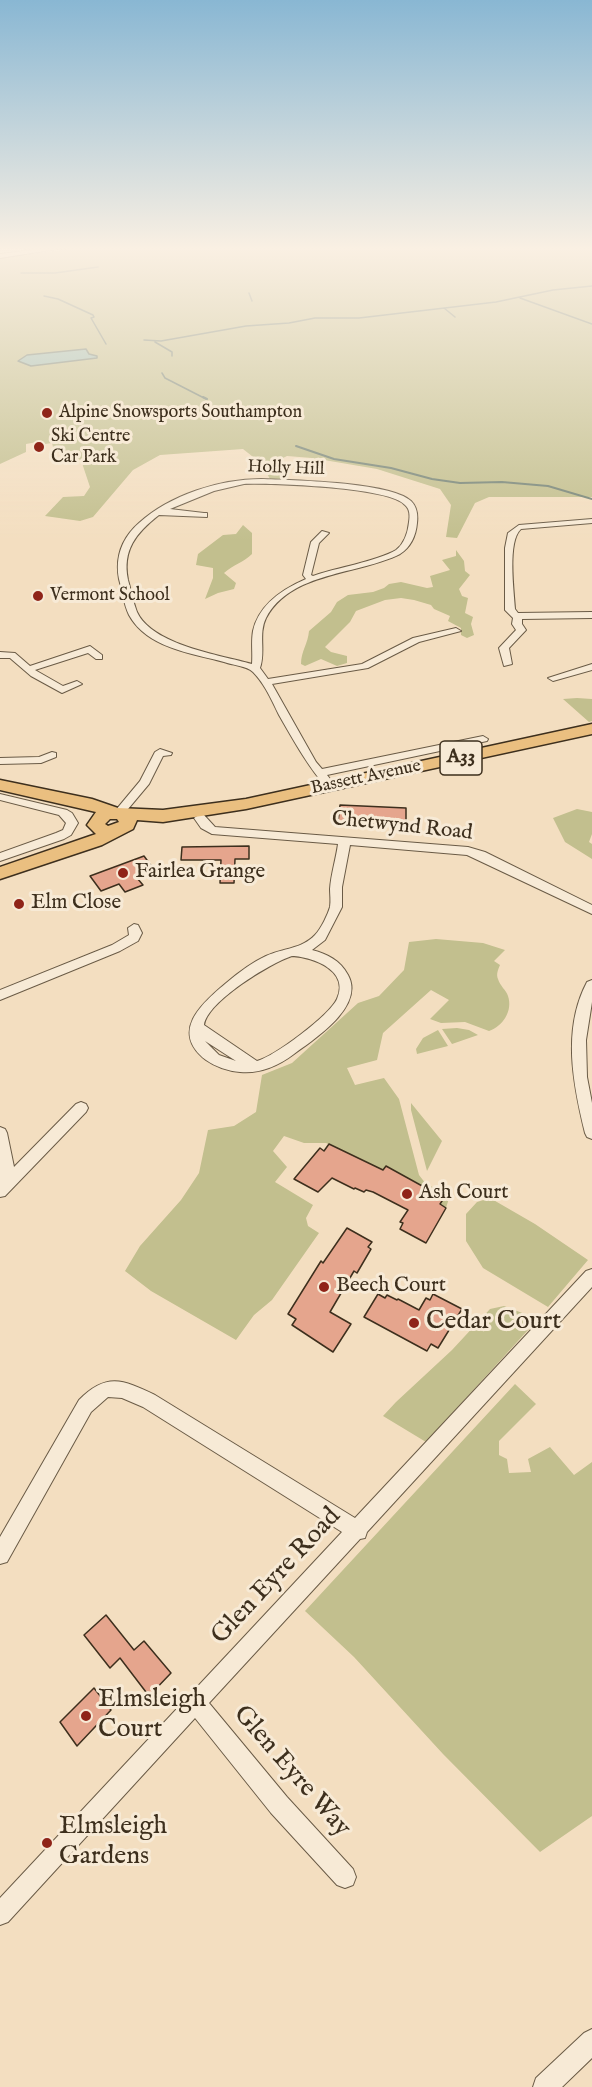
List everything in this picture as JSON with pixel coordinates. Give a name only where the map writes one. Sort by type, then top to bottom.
[{"type":"main road","name":"Bassett Avenue","points":[[0,873],[96,841],[115,832],[200,818],[326,779],[592,729]]},
{"type":"main road","name":"Bassett Avenue","points":[[0,785],[92,804],[118,813],[163,816],[246,804]]},
{"type":"main road","points":[[59,799],[96,824],[100,831],[115,832],[127,825],[128,820],[118,813]]},
{"type":"main road","name":"Bassett Avenue","points":[[53,854],[96,824],[99,818],[118,813]]},
{"type":"street","name":"Holly Hill","points":[[255,482],[371,490],[397,496],[409,504],[414,513],[409,539],[402,549],[388,556],[311,579],[276,601],[262,617],[257,637],[255,668],[171,645],[151,633],[133,614],[122,567],[123,552],[140,528],[161,511],[191,495],[222,486],[255,482]]},
{"type":"street","points":[[161,511],[204,515]]},
{"type":"street","points":[[592,522],[529,525],[513,530],[509,548],[510,610],[518,618],[592,615]]},
{"type":"street","points":[[311,579],[307,575],[315,542],[325,533]]},
{"type":"street","points":[[508,659],[505,645],[525,631],[517,624],[518,618]]},
{"type":"street","points":[[266,682],[365,666],[416,640],[456,631]]},
{"type":"street","points":[[29,669],[90,649],[99,657]]},
{"type":"street","points":[[0,655],[12,655],[62,690],[77,684]]},
{"type":"street","points":[[553,678],[592,667]]},
{"type":"street","points":[[255,668],[266,682],[311,763],[326,779]]},
{"type":"street","name":"Bassett Avenue","points":[[326,779],[483,740]]},
{"type":"street","points":[[118,813],[145,782],[160,752]]},
{"type":"street","points":[[2,761],[41,760],[52,755]]},
{"type":"street","points":[[0,797],[63,812],[68,815],[72,823],[67,832],[60,836],[0,856]]},
{"type":"street","name":"Chetwynd Road","points":[[200,818],[212,830],[468,851],[481,855],[592,910]]},
{"type":"street","points":[[300,952],[323,931],[336,907],[336,887],[345,840]]},
{"type":"street","points":[[0,995],[123,945],[134,938],[136,933],[134,928]]},
{"type":"street","points":[[323,931],[329,961]]},
{"type":"street","points":[[300,952],[329,961],[342,974],[345,981],[346,990],[339,1007],[283,1056],[256,1067],[238,1067],[214,1059],[205,1051],[198,1040],[197,1027],[202,1012],[264,961],[280,955],[300,952]]},
{"type":"street","points":[[592,985],[579,1028],[578,1067],[592,1133]]},
{"type":"street","points":[[4,1187],[81,1108]]},
{"type":"street","points":[[0,1133],[4,1187]]},
{"type":"street","name":"Glen Eyre Road","points":[[0,1914],[358,1531],[592,1276]]},
{"type":"street","points":[[0,1555],[84,1406],[96,1394],[109,1387],[119,1388],[149,1401],[358,1531]]},
{"type":"street","name":"Glen Eyre Way","points":[[196,1703],[279,1805],[345,1876]]},
{"type":"street","points":[[545,2087],[592,2041]]},
{"type":"shaded area","points":[[0,345],[592,345],[592,497],[489,497],[475,503],[457,538],[446,537],[451,505],[440,489],[377,469],[312,458],[287,456],[277,461],[276,466],[284,479],[270,479],[262,464],[243,449],[160,455],[133,470],[93,517],[80,521],[45,516],[63,497],[84,496],[90,487],[81,460],[54,451],[52,443],[45,444],[43,441],[26,444],[26,452],[0,464]]},
{"type":"shaded area","points":[[243,525],[252,533],[252,554],[224,573],[236,583],[234,589],[205,599],[213,578],[213,568],[196,565],[198,554],[223,535],[236,534]]},
{"type":"shaded area","points":[[456,550],[464,561],[465,571],[470,575],[459,589],[462,596],[468,598],[465,613],[473,617],[471,624],[474,635],[467,638],[461,635],[461,628],[448,621],[450,616],[434,609],[431,605],[401,598],[385,600],[356,611],[350,622],[325,647],[331,652],[347,656],[347,663],[337,666],[321,659],[305,666],[301,664],[309,631],[331,612],[337,602],[348,595],[373,592],[389,584],[401,582],[427,588],[433,587],[430,576],[450,570],[442,560],[456,556]]},
{"type":"shaded area","points":[[563,699],[592,699],[592,721],[589,722]]},
{"type":"shaded area","points":[[577,809],[592,812],[592,834],[589,842],[592,844],[592,859],[565,842],[553,818]]},
{"type":"shaded area","points":[[436,939],[483,943],[505,950],[494,961],[500,965],[497,977],[509,1002],[506,1017],[499,1026],[489,1031],[465,1022],[441,1023],[430,1019],[449,1000],[431,990],[383,1033],[377,1060],[347,1068],[355,1085],[384,1078],[399,1099],[419,1175],[426,1184],[450,1195],[446,1208],[426,1187],[386,1167],[383,1170],[326,1143],[304,1143],[284,1136],[273,1151],[287,1167],[275,1182],[313,1205],[306,1218],[308,1226],[319,1233],[272,1300],[254,1315],[236,1340],[151,1291],[125,1271],[140,1246],[181,1200],[199,1173],[208,1130],[234,1126],[256,1112],[262,1075],[292,1063],[358,1003],[379,996],[404,970],[409,942]]},
{"type":"shaded area","points":[[442,1029],[469,1030],[478,1035],[452,1044]]},
{"type":"shaded area","points":[[438,1030],[448,1046],[417,1054],[416,1049],[423,1038]]},
{"type":"shaded area","points":[[411,1103],[442,1141],[427,1171],[411,1110]]},
{"type":"shaded area","points":[[490,1198],[535,1224],[588,1260],[548,1307],[483,1268],[466,1241],[466,1214],[477,1202]]},
{"type":"shaded area","points":[[504,1306],[538,1319],[426,1442],[383,1416],[452,1350],[490,1309]]},
{"type":"shaded area","points":[[515,1384],[536,1404],[499,1441],[499,1455],[507,1459],[509,1473],[531,1472],[528,1459],[550,1447],[574,1475],[592,1462],[592,1816],[540,1852],[443,1754],[354,1657],[305,1611]]},
{"type":"water","points":[[86,349],[89,354],[97,358],[31,366],[18,361],[27,355]]},
{"type":"building","points":[[340,805],[406,808],[406,826],[338,822]]},
{"type":"building","points":[[249,846],[249,859],[235,859],[234,883],[220,883],[221,860],[181,860],[182,847]]},
{"type":"building","name":"Fairlea Grange","points":[[144,856],[155,871],[137,878],[143,885],[125,892],[119,884],[101,891],[90,876]]},
{"type":"building","name":"Ash Court","points":[[329,1144],[383,1170],[386,1166],[444,1198],[440,1204],[446,1208],[426,1243],[400,1229],[403,1223],[400,1222],[408,1210],[373,1192],[354,1189],[332,1178],[318,1192],[294,1179],[320,1148],[324,1151]]},
{"type":"building","name":"Beech Court","points":[[347,1228],[372,1242],[368,1247],[371,1249],[357,1273],[354,1271],[330,1312],[351,1324],[333,1352],[292,1325],[296,1319],[288,1314],[321,1261],[323,1263]]},
{"type":"building","name":"Cedar Court","points":[[378,1294],[385,1298],[387,1295],[398,1299],[419,1310],[426,1298],[430,1300],[433,1294],[462,1309],[438,1348],[431,1344],[427,1351],[364,1317]]},
{"type":"building","points":[[106,1615],[134,1650],[144,1641],[171,1673],[149,1696],[120,1658],[110,1668],[84,1635]]},
{"type":"building","name":"Elmsleigh Court","points":[[94,1688],[111,1710],[77,1746],[60,1722]]},
{"type":"waterway","points":[[161,345],[172,352],[172,356]]},
{"type":"waterway","points":[[162,373],[165,378],[206,399]]},
{"type":"waterway","points":[[203,397],[207,399]]},
{"type":"waterway","points":[[296,446],[334,459],[391,468],[432,479],[460,483],[502,482],[548,486],[592,499]]},
{"type":"place","name":"Alpine Snowsports Southampton","points":[[47,413]]},
{"type":"place","name":"Ski Centre Car Park","points":[[39,447]]},
{"type":"place","name":"Vermont School","points":[[38,596]]},
{"type":"place","name":"Fairlea Grange","points":[[123,873]]},
{"type":"place","name":"Elm Close","points":[[19,904]]},
{"type":"place","name":"Ash Court","points":[[407,1194]]},
{"type":"place","name":"Beech Court","points":[[324,1287]]},
{"type":"place","name":"Cedar Court","points":[[414,1323]]},
{"type":"place","name":"Elmsleigh Court","points":[[86,1716]]},
{"type":"place","name":"Elmsleigh Gardens","points":[[47,1843]]}]
